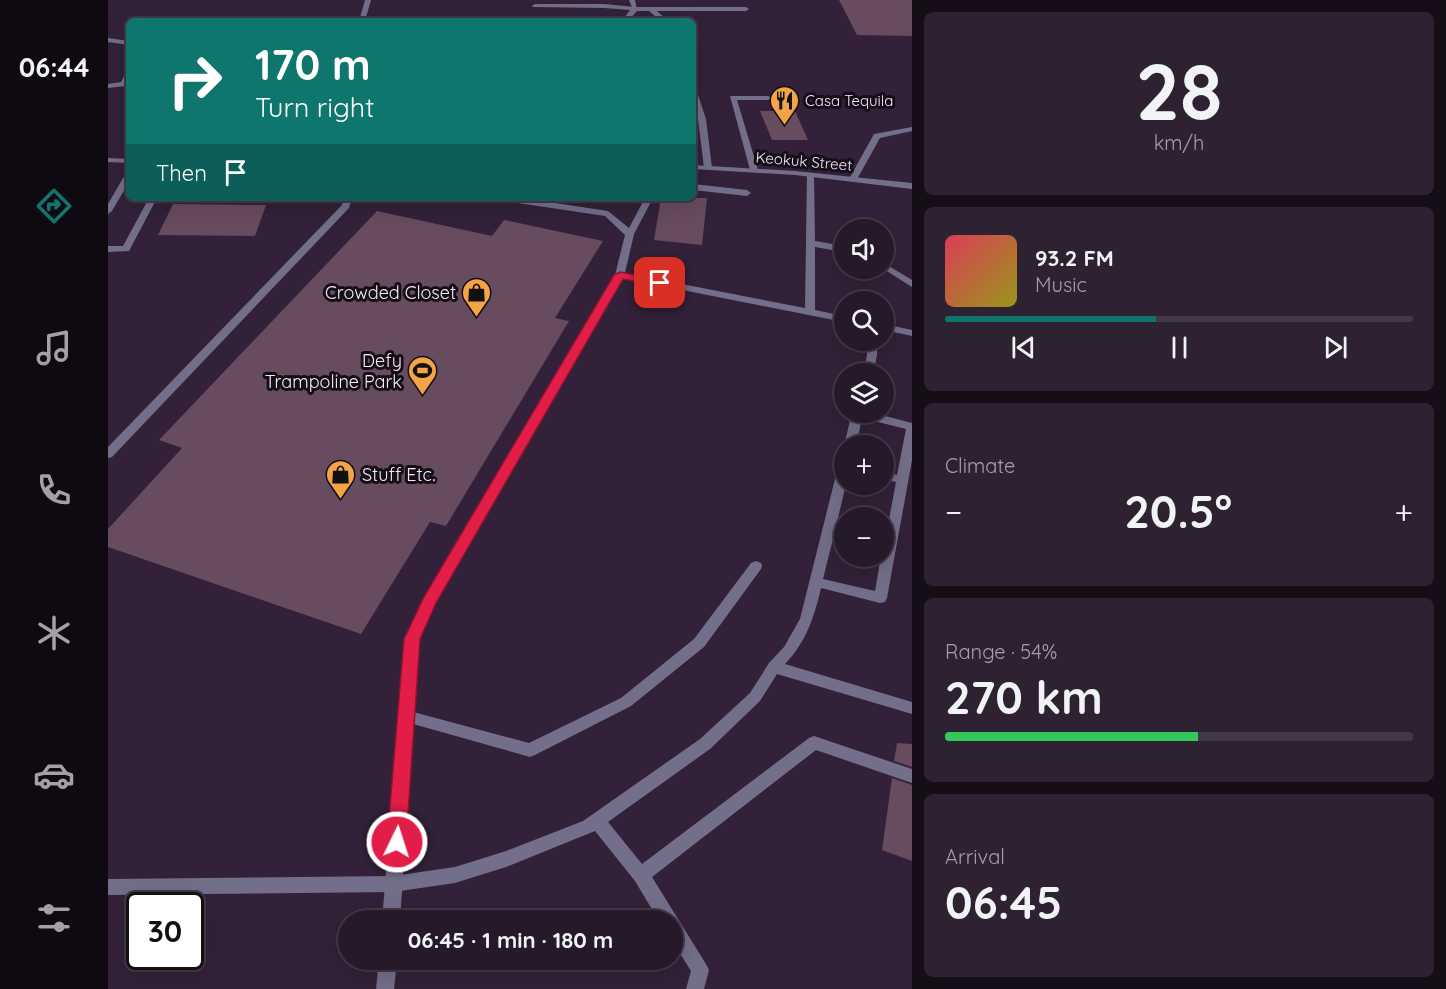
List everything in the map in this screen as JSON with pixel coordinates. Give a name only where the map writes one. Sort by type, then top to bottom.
[{"type":"street","points":[[363,18],[368,0]]},
{"type":"street","points":[[627,18],[634,9],[632,0]]},
{"type":"street","points":[[535,6],[746,9]]},
{"type":"street","points":[[651,9],[662,18]]},
{"type":"street","points":[[108,40],[126,43]]},
{"type":"street","points":[[108,86],[123,84],[126,80]]},
{"type":"street","points":[[754,170],[734,98],[768,98]]},
{"type":"street","points":[[696,101],[702,119],[708,168]]},
{"type":"street","points":[[853,179],[877,136],[912,129]]},
{"type":"street","points":[[696,139],[705,140]]},
{"type":"street","points":[[108,160],[126,161]]},
{"type":"street","name":"Keokuk Street","points":[[696,167],[754,170],[912,186]]},
{"type":"street","points":[[810,175],[810,312]]},
{"type":"street","points":[[108,211],[112,198],[126,179]]},
{"type":"street","points":[[696,186],[747,193]]},
{"type":"street","points":[[108,249],[126,249],[151,201]]},
{"type":"street","points":[[108,454],[346,206],[347,201]]},
{"type":"street","points":[[525,201],[608,214],[630,234]]},
{"type":"street","points":[[392,910],[412,639],[429,601],[620,275],[630,234],[647,201]]},
{"type":"street","points":[[810,243],[834,247]]},
{"type":"street","points":[[894,272],[912,284]]},
{"type":"street","points":[[620,275],[834,317]]},
{"type":"street","points":[[894,329],[912,333]]},
{"type":"street","points":[[894,423],[912,428],[894,511]]},
{"type":"street","points":[[894,478],[902,480]]},
{"type":"street","points":[[108,886],[393,884],[455,876],[506,859],[597,821],[705,744],[755,697],[774,667],[789,651],[807,620],[816,582],[834,534]]},
{"type":"street","points":[[406,716],[530,750],[626,702],[699,642],[756,566]]},
{"type":"street","points":[[816,582],[880,598],[884,567]]},
{"type":"street","points":[[774,667],[912,708]]},
{"type":"street","points":[[641,876],[814,742],[912,776]]},
{"type":"street","points":[[597,821],[641,876],[662,910]]},
{"type":"street","points":[[683,943],[700,970],[695,989]]},
{"type":"street","points":[[385,989],[387,970]]},
{"type":"building","points":[[839,0],[912,0],[912,36],[857,35]]},
{"type":"building","name":"Casa Tequila","points":[[760,111],[795,111],[808,140],[772,140]]},
{"type":"building","points":[[696,198],[707,198],[702,245],[654,240],[660,201],[696,201]]},
{"type":"building","points":[[173,204],[266,205],[255,236],[158,235]]},
{"type":"building","points":[[377,211],[492,236],[504,220],[603,241],[555,318],[569,321],[446,526],[430,522],[361,634],[108,547],[108,529],[182,448],[159,440]]},
{"type":"building","points":[[897,743],[912,744],[912,767],[894,761]]},
{"type":"building","points":[[892,778],[912,785],[912,861],[882,850]]},
{"type":"place","name":"Casa Tequila","points":[[784,126]]},
{"type":"place","name":"Crowded Closet","points":[[477,318]]},
{"type":"place","name":"Defy Trampoline Park","points":[[423,396]]},
{"type":"place","name":"Stuff Etc.","points":[[341,500]]},
{"type":"route","points":[[397,842],[412,639],[429,601],[620,275],[660,283]]}]
